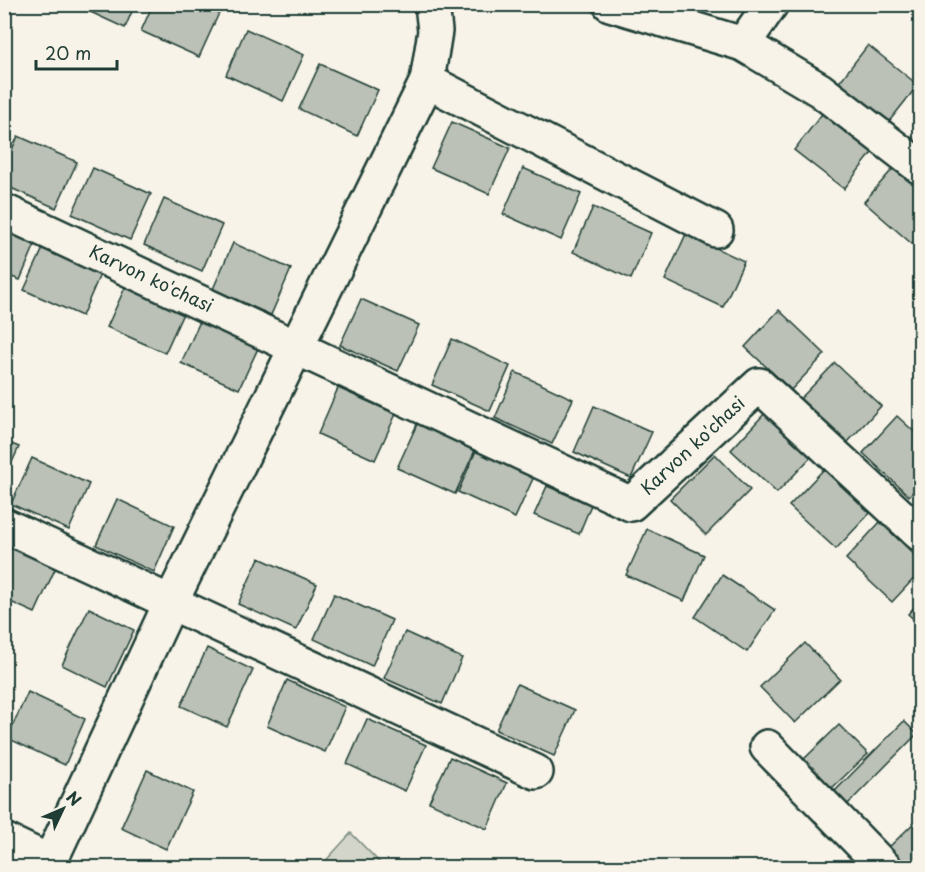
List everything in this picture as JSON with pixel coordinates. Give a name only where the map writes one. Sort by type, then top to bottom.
[{"type":"street","points":[[4,840],[48,865],[171,602],[427,81],[435,31],[432,4]]},
{"type":"street","points":[[610,4],[743,44],[820,90],[921,167]]},
{"type":"street","points":[[743,44],[771,4]]},
{"type":"street","points":[[427,81],[716,230]]},
{"type":"street","name":"Karvon ko'chasi","points":[[4,211],[631,504],[759,385],[921,534]]},
{"type":"street","points":[[4,525],[536,772]]},
{"type":"street","points":[[767,747],[885,867]]},
{"type":"shaded area","points":[[351,833],[384,867],[320,867]]},
{"type":"building","points":[[73,4],[135,4],[125,28]]},
{"type":"building","points":[[153,4],[204,4],[220,11],[199,57],[141,31]]},
{"type":"building","points":[[246,29],[304,55],[283,101],[226,75]]},
{"type":"building","points":[[868,45],[918,85],[887,124],[837,85]]},
{"type":"building","points":[[320,64],[378,90],[357,136],[299,109]]},
{"type":"building","points":[[825,110],[875,149],[844,189],[794,150]]},
{"type":"building","points":[[452,122],[510,148],[489,194],[431,168]]},
{"type":"building","points":[[18,136],[77,162],[56,208],[4,185],[4,168]]},
{"type":"building","points":[[897,164],[920,184],[920,234],[912,244],[864,202]]},
{"type":"building","points":[[93,168],[151,194],[130,240],[72,214]]},
{"type":"building","points":[[523,168],[581,194],[561,240],[503,214]]},
{"type":"building","points":[[164,199],[222,225],[202,271],[144,245]]},
{"type":"building","points":[[593,207],[651,233],[631,279],[573,252]]},
{"type":"building","points":[[4,229],[36,242],[20,280],[4,274]]},
{"type":"building","points":[[686,234],[744,261],[723,307],[665,280]]},
{"type":"building","points":[[233,243],[291,269],[271,315],[213,289]]},
{"type":"building","points":[[45,244],[102,270],[82,316],[24,290]]},
{"type":"building","points":[[128,281],[186,307],[165,353],[107,327]]},
{"type":"building","points":[[361,299],[419,325],[398,371],[340,345]]},
{"type":"building","points":[[779,310],[825,354],[791,390],[745,347]]},
{"type":"building","points":[[202,317],[260,344],[239,389],[181,363]]},
{"type":"building","points":[[452,339],[510,366],[490,411],[432,385]]},
{"type":"building","points":[[835,363],[881,406],[847,443],[800,399]]},
{"type":"building","points":[[515,372],[573,399],[552,444],[495,418]]},
{"type":"building","points":[[338,388],[396,414],[375,460],[318,434]]},
{"type":"building","points":[[594,406],[652,432],[631,478],[574,452]]},
{"type":"building","points":[[765,413],[811,457],[777,493],[731,450]]},
{"type":"building","points":[[897,416],[920,437],[920,484],[909,496],[863,453]]},
{"type":"building","points":[[418,422],[476,448],[455,494],[397,468]]},
{"type":"building","points":[[4,441],[19,447],[4,480]]},
{"type":"building","points":[[478,446],[536,472],[515,518],[458,492]]},
{"type":"building","points":[[715,454],[750,490],[706,535],[670,499]]},
{"type":"building","points":[[32,458],[89,484],[69,530],[11,504]]},
{"type":"building","points":[[824,469],[870,513],[836,549],[789,506]]},
{"type":"building","points":[[547,486],[591,505],[579,534],[534,515]]},
{"type":"building","points":[[117,499],[174,526],[154,572],[96,545]]},
{"type":"building","points":[[880,522],[920,560],[920,572],[892,602],[846,559]]},
{"type":"building","points":[[647,529],[704,555],[684,601],[626,575]]},
{"type":"building","points":[[4,543],[56,567],[35,613],[4,599]]},
{"type":"building","points":[[259,558],[317,584],[296,630],[238,604]]},
{"type":"building","points":[[722,575],[775,610],[747,652],[695,617]]},
{"type":"building","points":[[334,594],[392,620],[372,666],[314,639]]},
{"type":"building","points":[[920,601],[920,625],[908,614]]},
{"type":"building","points":[[89,608],[134,630],[107,687],[62,665]]},
{"type":"building","points":[[405,632],[462,658],[442,704],[384,678]]},
{"type":"building","points":[[805,643],[840,679],[795,723],[760,687]]},
{"type":"building","points":[[207,648],[253,670],[227,727],[181,706]]},
{"type":"building","points":[[287,680],[345,707],[325,752],[267,726]]},
{"type":"building","points":[[517,684],[575,710],[554,756],[496,730]]},
{"type":"building","points":[[28,692],[85,719],[65,765],[7,738]]},
{"type":"building","points":[[367,719],[426,745],[405,791],[347,764]]},
{"type":"building","points":[[904,721],[917,734],[847,805],[834,792]]},
{"type":"building","points":[[839,725],[868,754],[832,788],[804,759]]},
{"type":"building","points":[[450,757],[507,783],[487,829],[429,802]]},
{"type":"building","points":[[147,770],[193,792],[166,849],[121,828]]},
{"type":"building","points":[[919,818],[920,868],[899,868],[884,852]]}]
